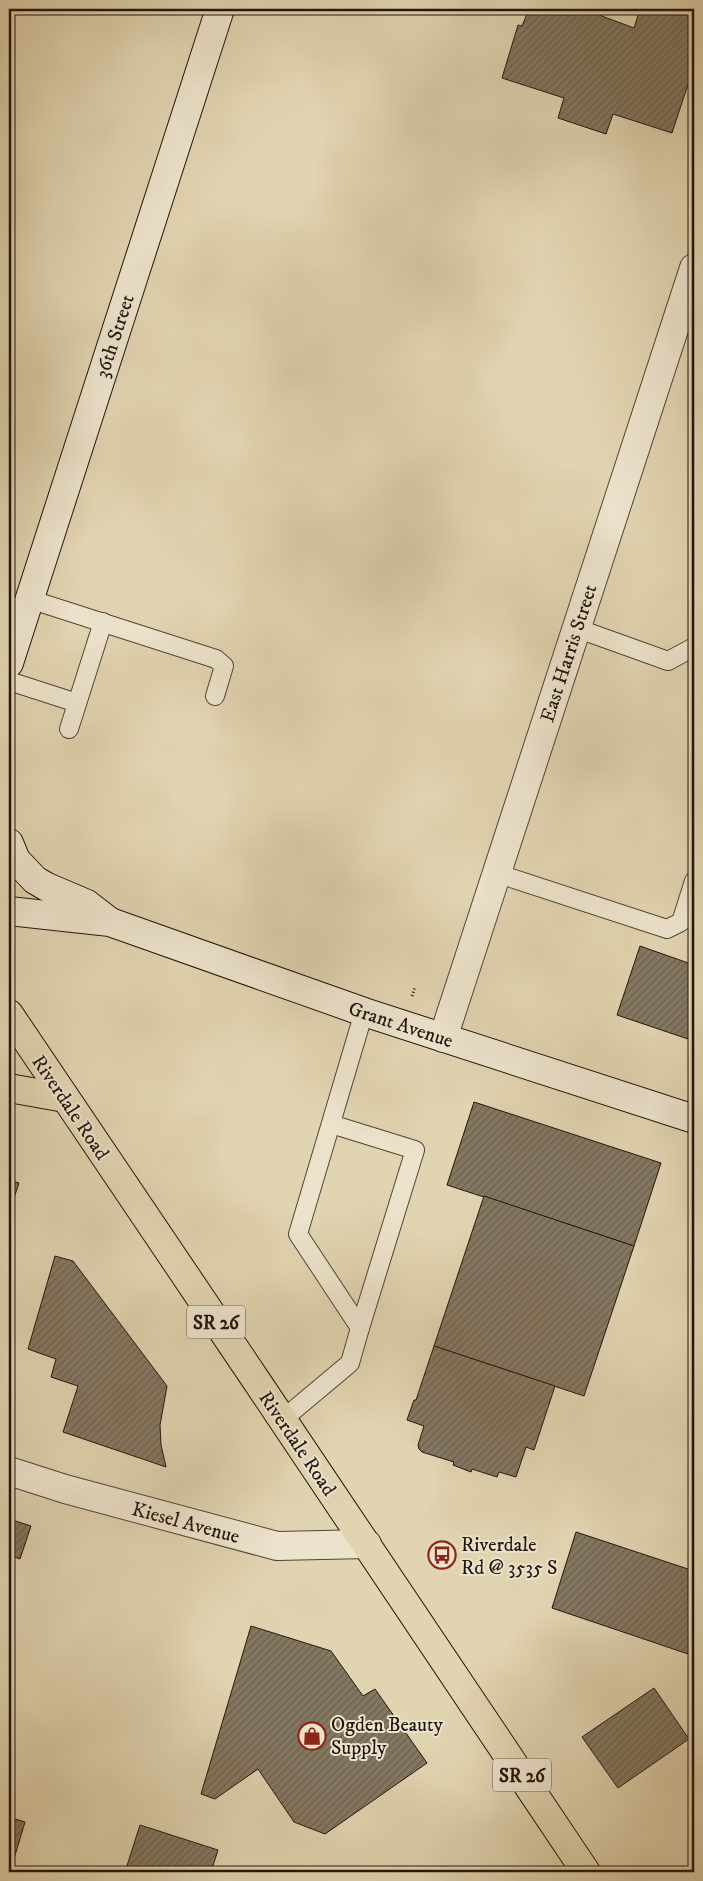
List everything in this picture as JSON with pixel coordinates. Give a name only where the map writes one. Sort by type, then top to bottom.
[{"type":"main road","name":"Riverdale Road","points":[[9,1014],[586,1872]]},
{"type":"main road","points":[[9,1088],[65,1098]]},
{"type":"street","name":"36th Street","points":[[9,663],[220,9]]},
{"type":"street","name":"East Harris Street","points":[[442,1038],[694,268]]},
{"type":"street","points":[[9,843],[16,860],[35,880],[47,888],[87,904],[110,922]]},
{"type":"street","points":[[9,911],[110,922]]},
{"type":"street","name":"Grant Avenue","points":[[110,922],[364,1012],[694,1119]]},
{"type":"street","name":"Kiesel Avenue","points":[[9,1471],[65,1490],[276,1546],[367,1544]]},
{"type":"lane","points":[[29,599],[216,659],[224,666],[215,696]]},
{"type":"lane","points":[[69,729],[103,622]]},
{"type":"lane","points":[[576,628],[668,661],[694,647]]},
{"type":"lane","points":[[9,681],[77,703]]},
{"type":"lane","points":[[496,873],[668,929],[681,922],[694,881]]},
{"type":"lane","points":[[360,1328],[298,1234],[364,1012]]},
{"type":"lane","points":[[282,1420],[350,1363],[415,1150],[331,1124]]},
{"type":"building","points":[[529,9],[601,9],[599,15],[634,28],[640,9],[694,9],[694,66],[672,133],[613,114],[606,134],[558,118],[564,98],[502,78],[518,25],[522,26]]},
{"type":"building","points":[[640,946],[694,965],[694,1041],[617,1015]]},
{"type":"building","points":[[474,1102],[661,1163],[634,1246],[447,1185]]},
{"type":"building","points":[[9,1180],[19,1183],[14,1198],[9,1197]]},
{"type":"building","points":[[484,1196],[634,1246],[584,1396],[434,1346]]},
{"type":"building","points":[[55,1256],[73,1261],[167,1386],[160,1425],[161,1445],[166,1467],[63,1432],[78,1386],[51,1377],[56,1359],[28,1349]]},
{"type":"building","points":[[434,1346],[555,1386],[534,1450],[526,1447],[516,1477],[499,1472],[497,1477],[472,1469],[471,1472],[453,1465],[454,1462],[422,1452],[419,1449],[418,1445],[424,1426],[407,1420],[414,1400],[416,1400]]},
{"type":"building","points":[[9,1519],[31,1526],[20,1559],[9,1555]]},
{"type":"building","points":[[576,1532],[694,1571],[694,1656],[552,1608]]},
{"type":"building","points":[[251,1626],[331,1651],[363,1696],[375,1689],[427,1763],[325,1834],[294,1822],[258,1769],[215,1799],[201,1794]]},
{"type":"building","points":[[654,1688],[689,1739],[618,1788],[582,1737]]},
{"type":"building","points":[[9,1817],[25,1822],[10,1872],[9,1872]]},
{"type":"building","points":[[140,1825],[218,1850],[211,1872],[125,1872]]},
{"type":"place","name":"Riverdale Rd @ 3535 S","points":[[442,1555]]},
{"type":"place","name":"Ogden Beauty Supply","points":[[312,1736]]}]
